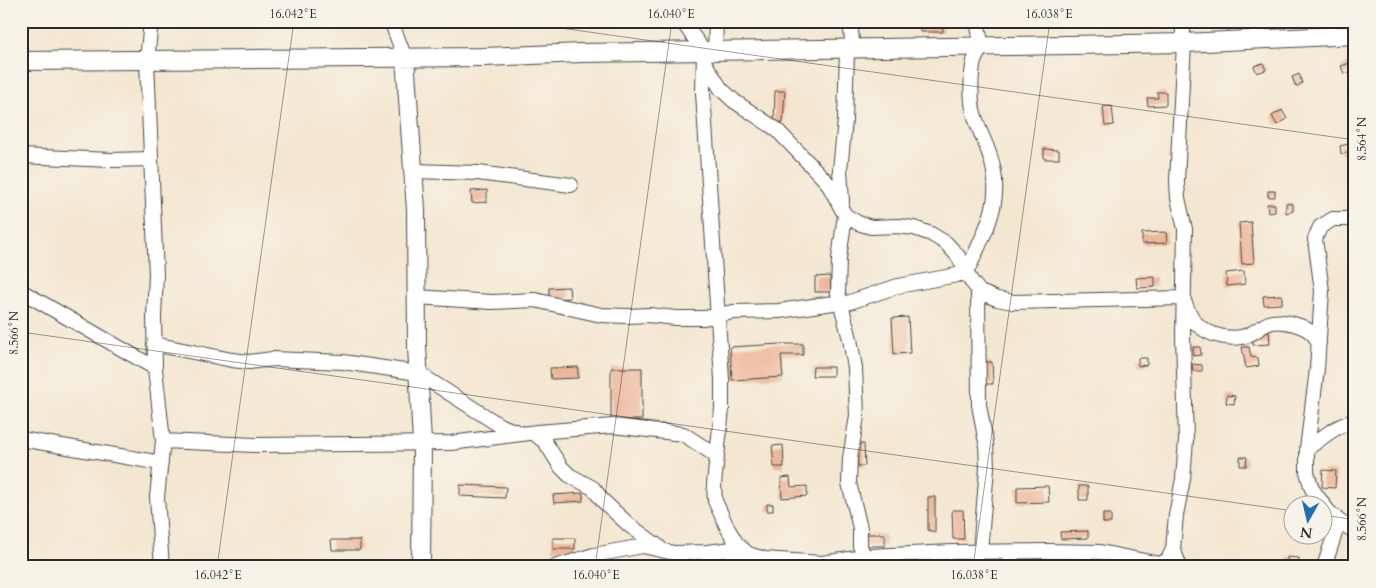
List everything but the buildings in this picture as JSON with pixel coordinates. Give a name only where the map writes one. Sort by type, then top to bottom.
[{"type":"street","points":[[151,21],[147,61],[156,275],[155,368],[163,441],[157,497],[162,567]]},
{"type":"street","points":[[391,21],[405,58],[414,171],[418,373],[422,443],[421,567]]},
{"type":"street","points":[[682,21],[707,55],[721,89],[734,101],[776,129],[828,182],[844,213],[858,224],[872,227],[898,226],[914,228],[931,234],[946,243],[958,256],[965,272],[978,290],[997,299],[1013,302],[1183,298]]},
{"type":"street","points":[[716,21],[707,55],[703,92],[722,379],[722,402],[714,484],[716,501],[728,529],[741,548],[748,554],[765,559],[822,563],[980,552],[1100,552],[1160,564],[1168,560],[1172,550],[1183,479],[1186,440],[1183,298],[1185,229],[1178,198],[1177,182],[1184,43],[1182,21]]},
{"type":"street","points":[[850,21],[850,50],[840,170],[844,213],[839,259],[838,293],[856,368],[857,416],[850,458],[849,483],[860,528],[860,546],[869,560]]},
{"type":"street","points":[[417,297],[492,302],[535,300],[601,315],[649,315],[676,318],[718,316],[732,312],[779,311],[841,304],[898,286],[965,272],[970,265],[993,212],[996,190],[994,167],[976,123],[972,103],[974,60],[981,46],[978,21]]},
{"type":"street","points":[[21,61],[707,55],[981,46],[1184,43],[1355,35]]},
{"type":"street","points":[[21,156],[111,160],[151,159]]},
{"type":"street","points":[[414,171],[486,174],[571,185]]},
{"type":"street","points":[[1355,219],[1333,219],[1320,227],[1315,239],[1322,291],[1319,343],[1307,450],[1307,472],[1312,489],[1328,510],[1339,521],[1355,532]]},
{"type":"street","points":[[978,290],[979,405],[986,443],[987,468],[980,552]]},
{"type":"street","points":[[21,291],[155,368]]},
{"type":"street","points":[[1183,298],[1195,322],[1207,332],[1235,338],[1252,334],[1261,326],[1274,322],[1288,323],[1302,326],[1312,333],[1319,343]]},
{"type":"street","points":[[154,344],[250,362],[273,359],[343,362],[418,373],[499,425],[529,434],[545,442],[569,475],[594,488],[603,501],[629,525],[664,551]]},
{"type":"street","points":[[1307,450],[1328,433],[1346,423],[1355,421]]},
{"type":"street","points":[[163,441],[255,445],[452,443],[612,426],[683,434],[716,456]]},
{"type":"street","points":[[21,439],[161,463]]},
{"type":"street","points":[[1324,567],[1339,521]]},
{"type":"street","points":[[555,567],[594,555],[643,546],[674,553],[741,548]]},
{"type":"street","points":[[735,567],[741,548]]},
{"type":"street","points":[[1172,550],[1180,567]]},
{"type":"street","points":[[1008,567],[1014,552]]}]
